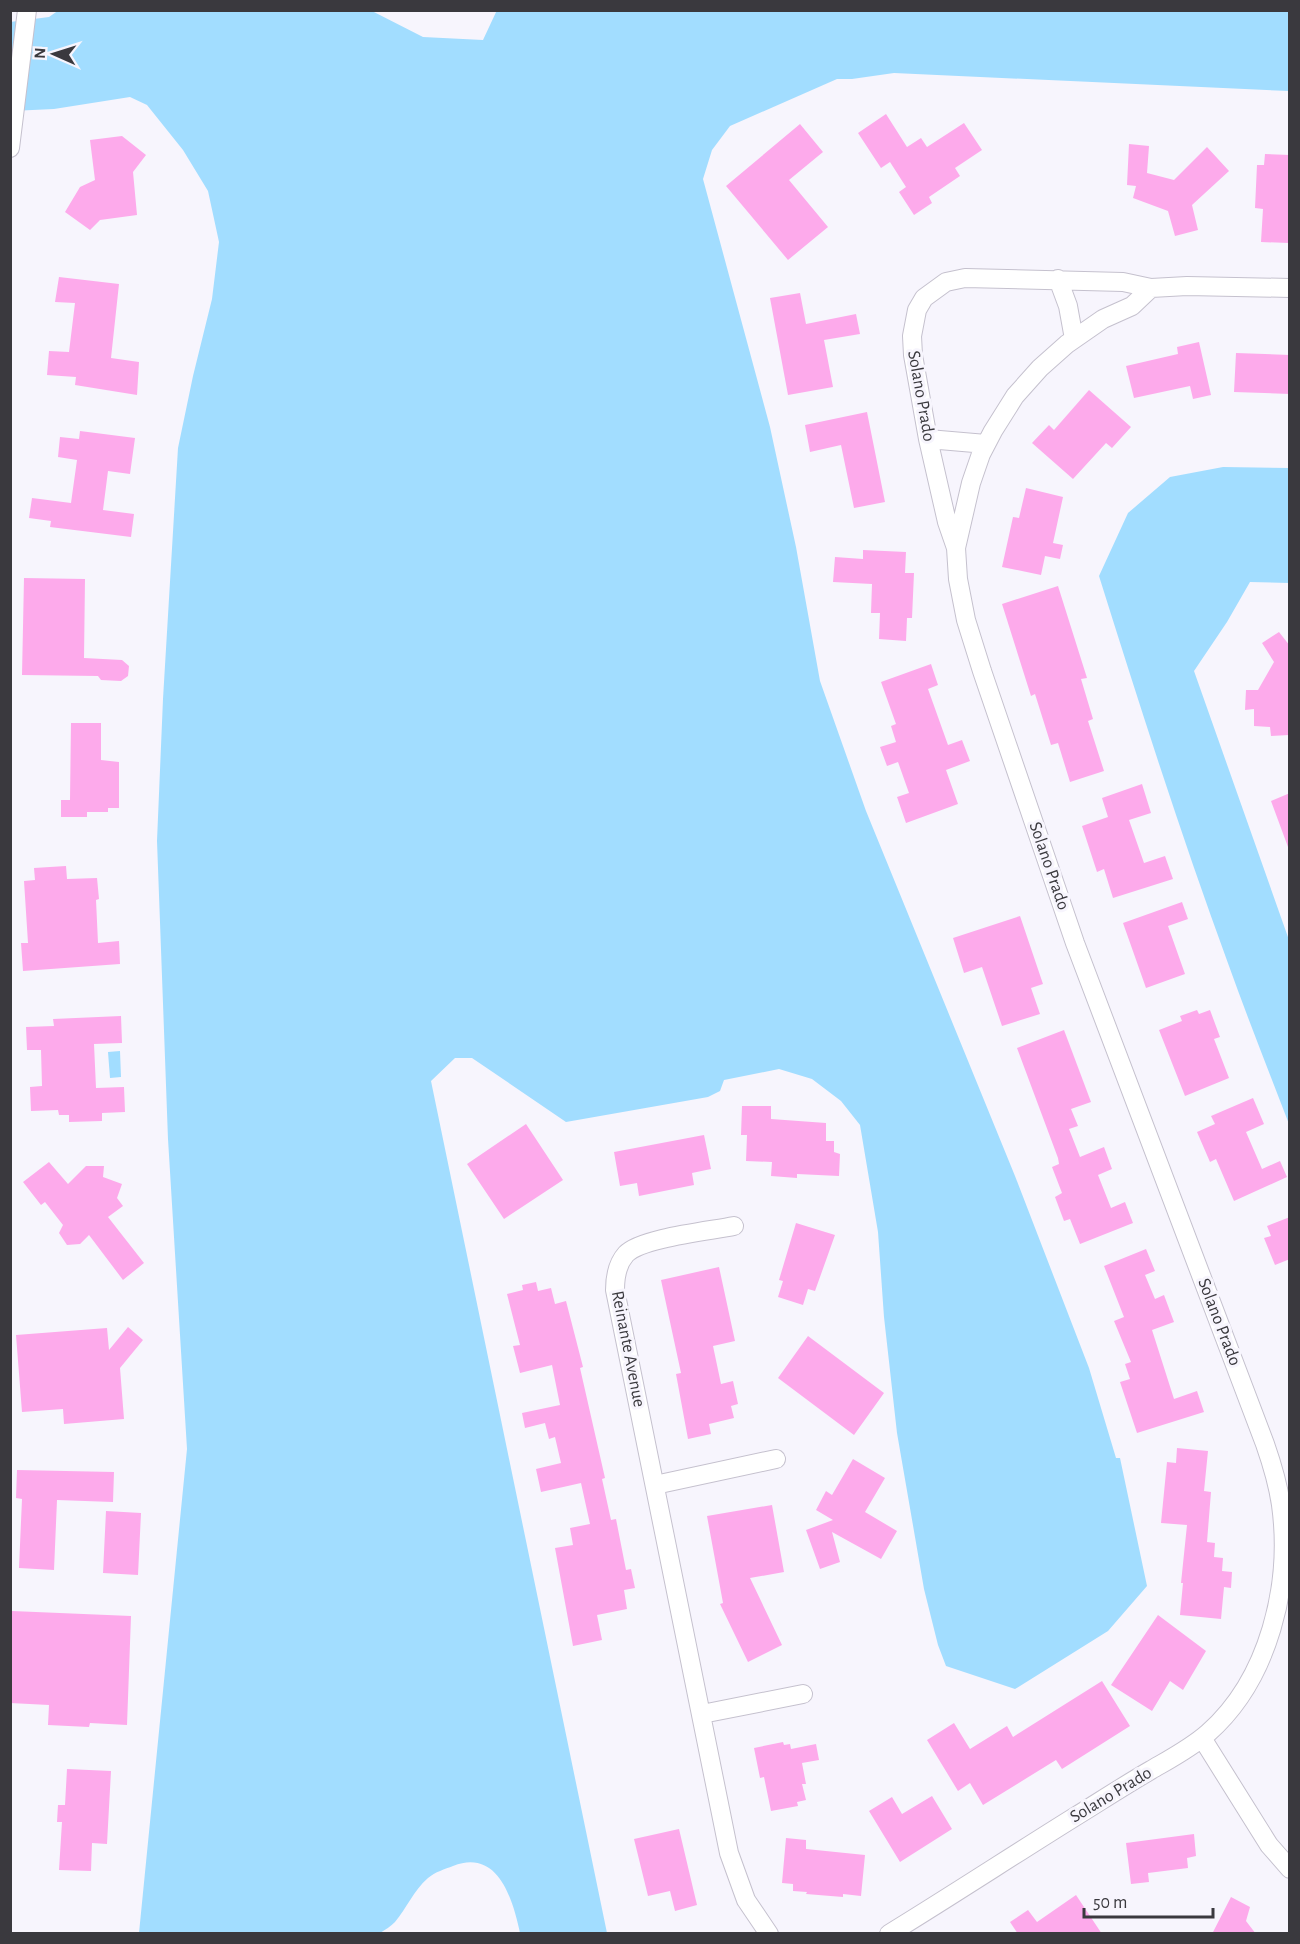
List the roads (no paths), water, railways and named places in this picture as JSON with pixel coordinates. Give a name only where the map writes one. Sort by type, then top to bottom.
[{"type":"street","points":[[10,148],[27,10]]},
{"type":"street","name":"Solano Prado","points":[[890,1934],[1202,1738],[1231,1710],[1252,1677],[1283,1603],[1282,1563],[1286,1520],[1265,1444],[1075,943],[982,671],[962,603],[956,548],[947,522],[928,439],[912,344],[914,320],[924,298],[946,282],[965,278],[1123,282],[1151,288],[1187,286],[1290,288]]},
{"type":"street","points":[[1058,279],[1068,306],[1074,339]]},
{"type":"street","name":"Solano Prado","points":[[956,548],[971,483],[986,444],[1015,396],[1053,355],[1103,320],[1132,306],[1151,288]]},
{"type":"street","points":[[928,439],[986,444]]},
{"type":"street","name":"Reinante Avenue","points":[[734,1226],[642,1244],[626,1253],[617,1269],[616,1299],[734,1872],[751,1910],[769,1934]]},
{"type":"street","points":[[655,1485],[776,1459]]},
{"type":"street","points":[[702,1714],[803,1694]]},
{"type":"street","points":[[1202,1738],[1269,1845],[1290,1869]]},
{"type":"water","points":[[59,10],[370,10],[423,37],[483,40],[497,10],[1289,11],[1289,91],[894,73],[837,79],[730,126],[712,150],[703,179],[770,427],[796,547],[820,681],[866,811],[1015,1176],[1089,1368],[1116,1458],[1120,1458],[1147,1586],[1108,1631],[1015,1689],[946,1666],[938,1645],[924,1589],[897,1433],[884,1317],[878,1232],[860,1125],[841,1101],[812,1079],[779,1069],[724,1080],[720,1091],[708,1097],[566,1122],[472,1058],[455,1058],[431,1081],[607,1933],[520,1933],[513,1906],[501,1881],[493,1871],[482,1864],[469,1862],[453,1866],[428,1878],[418,1888],[395,1922],[380,1933],[139,1933],[187,1449],[168,1139],[157,841],[163,699],[178,448],[212,299],[219,242],[208,191],[183,150],[147,105],[130,97],[54,109],[11,111],[10,22],[49,17]]},
{"type":"water","points":[[1223,467],[1289,468],[1289,583],[1250,582],[1227,622],[1194,671],[1289,940],[1289,1124],[1236,986],[1195,869],[1099,576],[1128,513],[1170,477]]},
{"type":"water","points":[[120,1051],[121,1077],[110,1078],[108,1052]]}]
